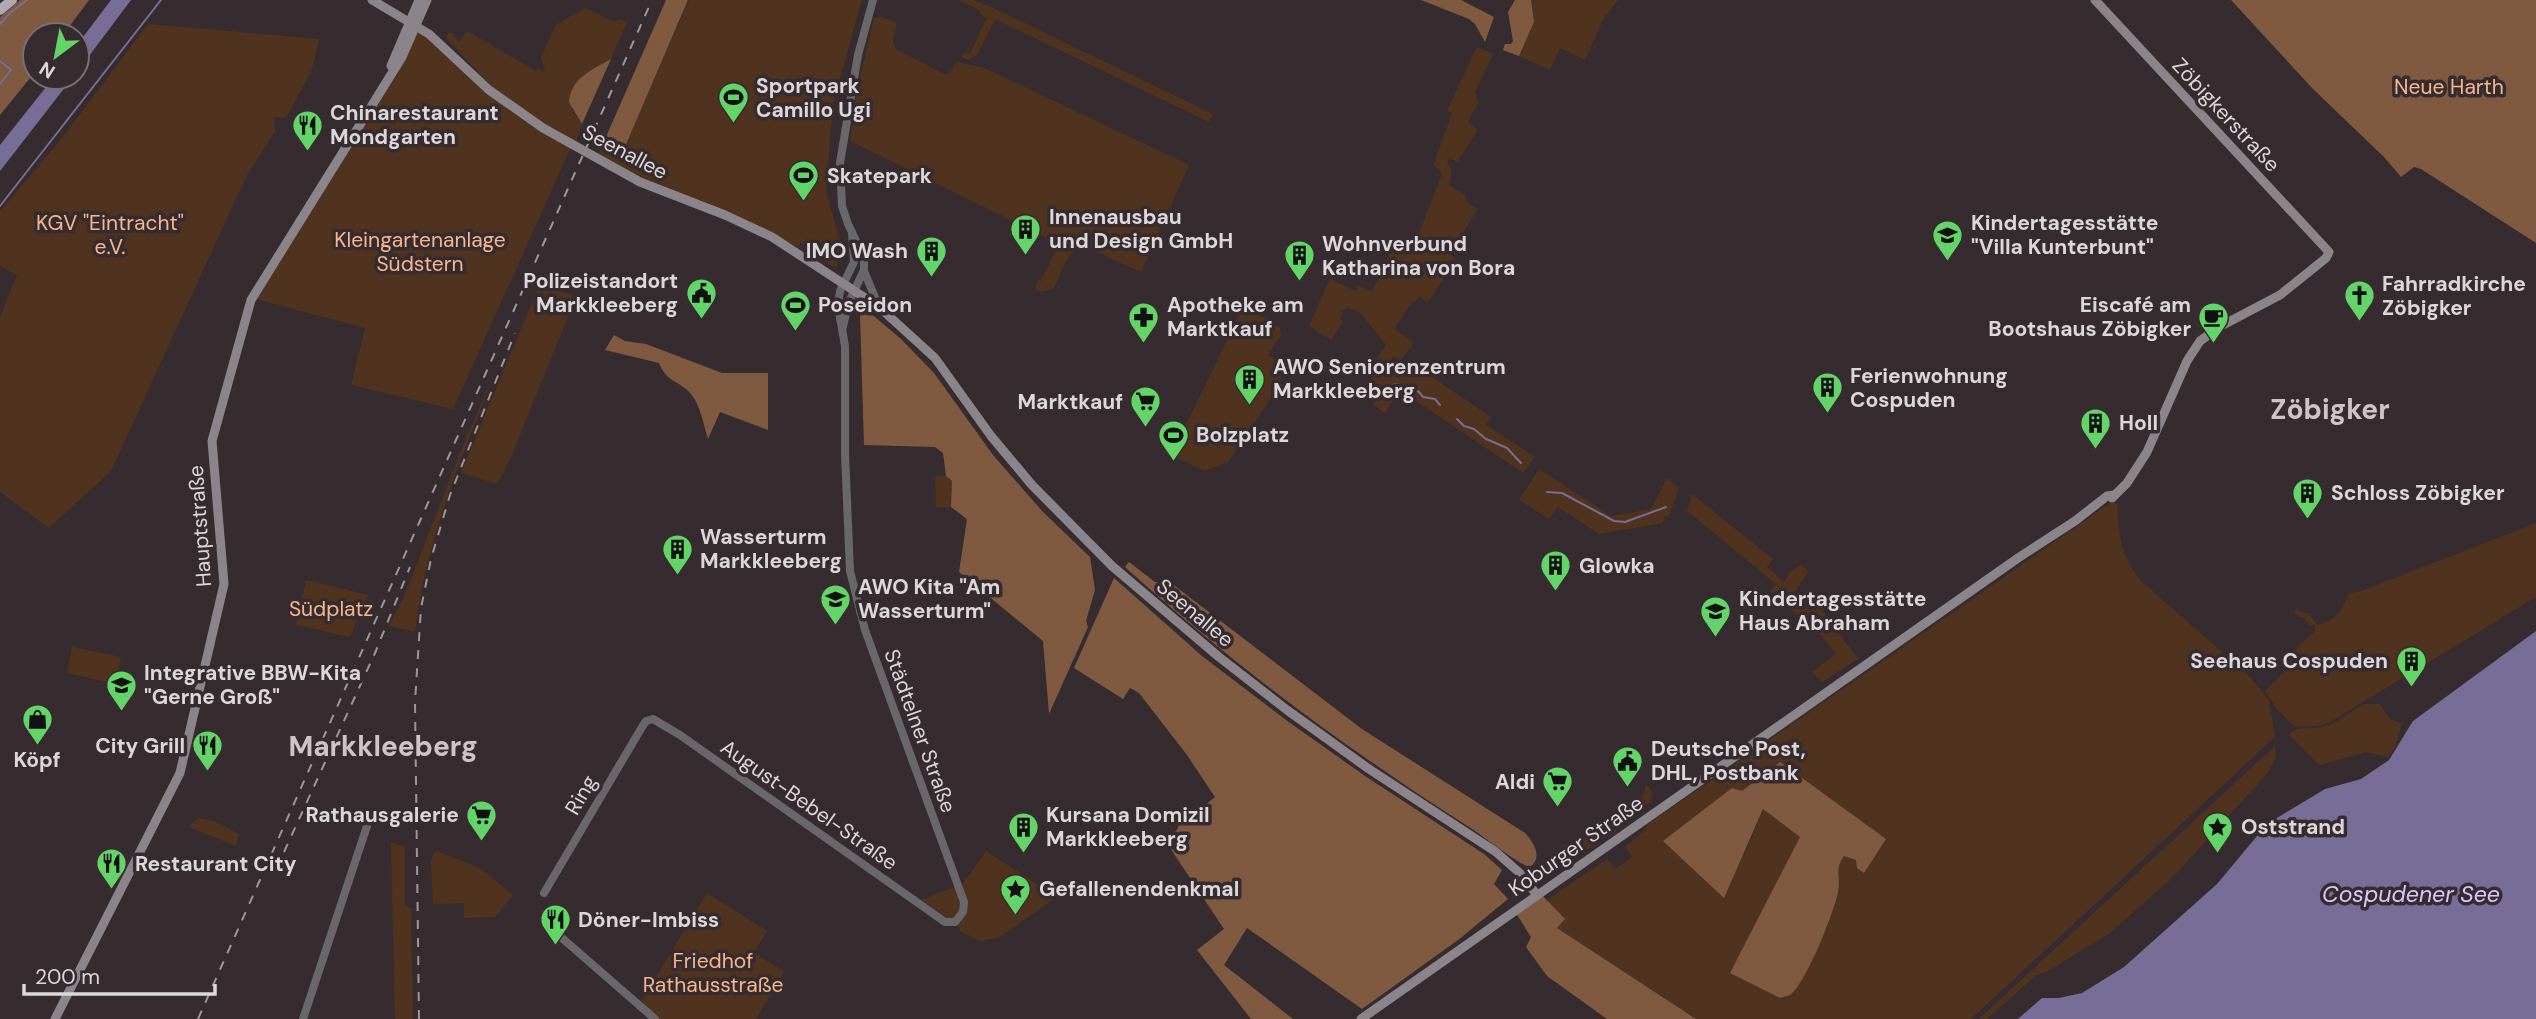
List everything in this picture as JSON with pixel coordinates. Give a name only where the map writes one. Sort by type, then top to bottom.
[{"type":"highway","points":[[0,10],[12,0]]},
{"type":"main road","name":"Seenallee","points":[[372,0],[413,22],[443,45],[489,90],[533,122],[640,183],[772,237],[879,307],[935,358],[991,436],[1032,485],[1112,566],[1219,657],[1287,710],[1369,769],[1496,852],[1522,876],[1536,894]]},
{"type":"main road","name":"Hauptstraße","points":[[413,22],[419,0]]},
{"type":"main road","name":"Hauptstraße","points":[[55,1019],[180,773],[224,584],[212,441],[251,300],[386,80],[426,0]]},
{"type":"main road","name":"Zöbigkerstraße","points":[[2095,0],[2325,246],[2329,254]]},
{"type":"main road","name":"Koburger Straße","points":[[1361,1019],[2018,558],[2088,512],[2096,511],[2110,501],[2127,483],[2147,452],[2187,361],[2200,341],[2221,326],[2280,295],[2329,254]]},
{"type":"street","name":"Städtelner Straße","points":[[873,0],[858,55],[840,163],[840,195],[852,233],[855,255],[838,306],[843,327],[847,528],[851,579],[865,630],[964,902],[964,910],[958,920],[945,922]]},
{"type":"street","name":"Städtelner Straße","points":[[843,327],[848,304],[864,270],[863,252],[852,233]]},
{"type":"street","name":"Seenallee","points":[[864,270],[879,307]]},
{"type":"street","name":"August-Bebel-Straße","points":[[652,719],[680,735],[945,922]]},
{"type":"street","name":"Ring","points":[[544,893],[645,722],[652,719]]},
{"type":"street","points":[[303,1019],[367,826]]},
{"type":"street","points":[[547,925],[655,1019]]},
{"type":"green space","points":[[20,0],[89,0],[73,21],[21,21],[21,89],[0,115],[0,17]]},
{"type":"green space","points":[[666,0],[688,0],[625,147],[602,146]]},
{"type":"green space","name":"Sportpark Camillo Ugi","points":[[689,0],[862,0],[833,103],[826,191],[841,244],[841,255],[836,268],[803,250],[808,247],[800,243],[799,248],[764,229],[652,184],[598,155],[602,146],[625,147]]},
{"type":"green space","points":[[959,0],[974,0],[991,7],[1213,114],[1209,122],[995,19],[977,55],[968,60],[962,57],[964,52],[970,53],[987,18],[980,14],[981,11]]},
{"type":"green space","points":[[1421,0],[1461,0],[1494,17],[1485,42],[1469,19]]},
{"type":"green space","points":[[1515,0],[1531,0],[1534,22],[1519,56],[1503,50],[1505,44],[1511,44],[1513,41],[1508,12]]},
{"type":"green space","points":[[1531,0],[1618,0],[1603,20],[1585,60],[1560,48],[1550,70],[1519,56],[1534,22]]},
{"type":"green space","name":"Neue Harth","points":[[2231,0],[2536,0],[2536,243],[2421,169],[2414,167],[2401,177],[2384,157],[2313,89]]},
{"type":"green space","points":[[585,8],[615,22],[619,19],[627,22],[611,59],[583,76],[572,110],[582,124],[576,142],[528,114],[495,90],[446,38],[448,33],[452,33],[459,42],[467,31],[542,72],[545,70],[541,57],[556,25]]},
{"type":"green space","points":[[882,17],[897,23],[893,42],[896,49],[946,75],[956,62],[982,67],[1189,165],[1141,272],[1086,247],[1079,248],[1066,262],[1054,288],[1041,292],[1035,289],[1038,280],[1041,281],[1059,244],[850,141],[856,96],[874,18]]},
{"type":"green space","name":"KGV \"Eintracht\" e.V.","points":[[148,24],[319,39],[311,72],[287,116],[274,117],[275,131],[246,177],[111,471],[49,528],[0,492],[0,317],[17,275],[0,266],[0,211],[58,143]]},
{"type":"green space","name":"Kleingartenanlage Südstern","points":[[417,25],[475,78],[572,145],[453,409],[351,385],[365,328],[252,298]]},
{"type":"green space","points":[[1477,47],[1493,54],[1475,92],[1478,103],[1468,122],[1478,130],[1457,162],[1450,158],[1447,163],[1452,170],[1449,185],[1466,196],[1467,203],[1478,209],[1449,254],[1456,259],[1428,302],[1420,297],[1409,306],[1394,329],[1414,343],[1399,362],[1398,357],[1392,358],[1393,363],[1372,367],[1386,345],[1359,312],[1349,308],[1343,310],[1340,319],[1343,322],[1331,340],[1309,326],[1330,279],[1356,291],[1359,286],[1372,292],[1393,247],[1403,252],[1415,243],[1442,174],[1433,166],[1452,113],[1447,110]]},
{"type":"green space","points":[[611,59],[582,124],[569,102],[574,87],[590,71]]},
{"type":"green space","points":[[540,283],[576,297],[512,455],[497,484],[461,473]]},
{"type":"green space","points":[[1253,311],[1280,328],[1281,335],[1268,355],[1286,367],[1270,399],[1228,462],[1205,471],[1171,455],[1240,314]]},
{"type":"green space","points":[[869,312],[901,339],[934,373],[993,455],[1043,512],[1090,557],[1095,590],[1086,621],[1088,627],[1049,714],[1043,641],[959,572],[967,519],[951,507],[952,481],[946,476],[943,453],[935,447],[864,445],[860,314]]},
{"type":"green space","points":[[614,335],[625,341],[646,344],[722,373],[768,373],[768,430],[720,412],[708,439],[691,394],[667,376],[659,363],[605,350]]},
{"type":"green space","points":[[500,362],[460,461],[437,528],[420,597],[415,632],[389,626],[404,597],[466,438]]},
{"type":"green space","points":[[1413,364],[1491,417],[1486,425],[1535,457],[1523,473],[1400,390],[1385,413],[1374,405],[1370,385],[1373,378],[1408,371]]},
{"type":"green space","points":[[1539,469],[1611,516],[1651,509],[1667,478],[1679,488],[1669,516],[1664,517],[1663,523],[1599,534],[1558,507],[1549,519],[1519,500]]},
{"type":"green space","points":[[935,476],[946,476],[952,481],[951,507],[936,507]]},
{"type":"green space","points":[[1692,494],[1773,559],[1767,567],[1784,582],[1790,572],[1801,565],[1809,571],[1794,593],[1810,611],[1819,606],[1858,659],[1822,682],[1812,672],[1836,654],[1815,628],[1811,630],[1799,616],[1770,592],[1776,584],[1687,511]]},
{"type":"green space","points":[[2112,502],[2117,504],[2124,552],[2140,580],[2248,675],[2269,700],[2275,737],[1971,1019],[1696,1019],[1557,928],[1547,900],[1607,859],[1615,869],[1632,857],[1625,846],[1646,830],[1647,825]],"holes":[[[1732,788],[1886,839],[1856,860],[1844,856],[1837,866],[1839,877],[1731,973],[1801,837],[1764,808],[1744,856]]]},
{"type":"green space","points":[[2536,523],[2536,597],[2330,722],[2317,726],[2294,726],[2277,709],[2265,691],[2288,668],[2282,662],[2315,631],[2315,625],[2310,625],[2294,612],[2297,609],[2309,613],[2317,625],[2329,621],[2338,614],[2349,593],[2359,592]]},
{"type":"green space","points":[[1129,562],[1155,582],[1171,583],[1362,729],[1525,833],[1536,850],[1534,863],[1530,867],[1509,856],[1291,704],[1165,603],[1125,567]]},
{"type":"green space","points":[[1114,578],[1202,656],[1286,720],[1484,854],[1502,870],[1494,884],[1508,899],[1458,940],[1362,1009],[1247,928],[1224,965],[1293,1019],[1251,1019],[1197,950],[1224,929],[1164,839],[1177,830],[1180,822],[1215,797],[1187,755],[1139,693],[1130,688],[1123,699],[1074,668]]},
{"type":"green space","name":"Südplatz","points":[[306,580],[368,595],[350,637],[296,625]]},
{"type":"green space","points":[[72,647],[121,657],[117,680],[108,678],[107,682],[67,673]]},
{"type":"green space","points":[[2364,704],[2380,704],[2389,718],[2402,724],[2395,748],[2388,757],[2365,752],[2320,765],[2289,734],[2300,729],[2328,725]]},
{"type":"green space","points":[[2275,746],[2276,757],[2268,773],[2172,878],[2110,933],[2050,970],[2035,976],[1987,1019],[1979,1019]]},
{"type":"green space","points":[[1780,762],[1886,839],[1864,873],[1857,868],[1856,860],[1844,856],[1838,869],[1839,886],[1835,902],[1818,947],[1796,988],[1790,995],[1780,998],[1730,973],[1800,837],[1763,809],[1724,898],[1663,841],[1732,788],[1742,791]]},
{"type":"green space","points":[[1646,784],[1653,793],[1651,801],[1610,836],[1606,835],[1596,821],[1601,824],[1644,795]]},
{"type":"green space","points":[[198,818],[214,821],[239,834],[236,846],[189,827]]},
{"type":"green space","points":[[1591,824],[1601,839],[1600,843],[1552,867],[1546,867],[1564,844],[1567,847],[1592,830],[1589,826]]},
{"type":"green space","points":[[391,842],[405,847],[405,906],[411,908],[413,1019],[395,1019]]},
{"type":"green space","points":[[435,850],[480,868],[513,895],[495,917],[464,918],[464,903],[433,904],[431,861]]},
{"type":"green space","points":[[986,851],[1057,897],[1000,937],[980,941],[960,931],[958,925],[921,900],[963,884]]},
{"type":"green space","points":[[1539,892],[1565,919],[1557,928],[1696,1019],[1607,1019],[1547,976],[1526,947],[1531,937],[1514,910]]},
{"type":"green space","name":"Friedhof Rathausstraße","points":[[707,893],[767,931],[754,953],[784,971],[756,1019],[655,1019],[639,1005]]},
{"type":"water","points":[[111,0],[131,0],[91,53],[91,26]]},
{"type":"water","points":[[43,91],[62,91],[0,171],[0,145]]},
{"type":"water","name":"Cospudener See","points":[[2536,631],[2536,1019],[2018,1019],[2042,998],[2059,998],[2082,993],[2124,967],[2217,884],[2267,824],[2325,789],[2361,779],[2389,760],[2413,721]]},
{"type":"waterway","points":[[0,24],[27,0]]},
{"type":"waterway","points":[[0,206],[161,0]]},
{"type":"waterway","points":[[0,61],[11,70],[0,84]]},
{"type":"waterway","points":[[1387,392],[1395,384],[1407,386],[1423,397],[1435,399],[1440,405]]},
{"type":"waterway","points":[[1457,419],[1486,439],[1507,448],[1521,463]]},
{"type":"waterway","points":[[1547,492],[1562,493],[1614,521],[1625,522],[1666,507]]},
{"type":"railway","points":[[198,1019],[652,0]]},
{"type":"railway","points":[[419,1019],[415,702],[421,608],[431,559],[450,495],[515,333]]},
{"type":"railway","points":[[284,852],[375,653],[410,567]]},
{"type":"place","name":"Sportpark Camillo Ugi","points":[[733,125]]},
{"type":"place","name":"Chinarestaurant Mondgarten","points":[[307,152]]},
{"type":"place","name":"Skatepark","points":[[804,203]]},
{"type":"place","name":"Innenausbau und Design GmbH","points":[[1026,256]]},
{"type":"place","name":"Kindertagesstätte \"Villa Kunterbunt\"","points":[[1948,262]]},
{"type":"place","name":"IMO Wash","points":[[931,278]]},
{"type":"place","name":"Wohnverbund Katharina von Bora","points":[[1299,283]]},
{"type":"place","name":"Polizeistandort Markkleeberg","points":[[701,320]]},
{"type":"place","name":"Fahrradkirche Zöbigker","points":[[2359,323]]},
{"type":"place","name":"Poseidon","points":[[795,332]]},
{"type":"place","name":"Apotheke am Marktkauf","points":[[1144,344]]},
{"type":"place","name":"Eiscafé am Bootshaus Zöbigker","points":[[2214,344]]},
{"type":"place","name":"AWO Seniorenzentrum Markkleeberg","points":[[1250,406]]},
{"type":"place","name":"Ferienwohnung Cospuden","points":[[1827,415]]},
{"type":"place","name":"Marktkauf","points":[[1146,429]]},
{"type":"place","name":"Holl","points":[[2096,450]]},
{"type":"place","name":"Bolzplatz","points":[[1173,462]]},
{"type":"place","name":"Schloss Zöbigker","points":[[2308,520]]},
{"type":"place","name":"Wasserturm Markkleeberg","points":[[677,576]]},
{"type":"place","name":"Glowka","points":[[1556,593]]},
{"type":"place","name":"AWO Kita \"Am Wasserturm\"","points":[[835,626]]},
{"type":"place","name":"Kindertagesstätte Haus Abraham","points":[[1716,638]]},
{"type":"place","name":"Seehaus Cospuden","points":[[2411,688]]},
{"type":"place","name":"Integrative BBW-Kita \"Gerne Groß\"","points":[[121,712]]},
{"type":"place","name":"Köpf","points":[[37,747]]},
{"type":"place","name":"City Grill","points":[[208,773]]},
{"type":"place","name":"Deutsche Post, DHL, Postbank","points":[[1628,788]]},
{"type":"place","name":"Aldi","points":[[1558,809]]},
{"type":"place","name":"Rathausgalerie","points":[[482,842]]},
{"type":"place","name":"Kursana Domizil Markkleeberg","points":[[1023,854]]},
{"type":"place","name":"Oststrand","points":[[2218,854]]},
{"type":"place","name":"Restaurant City","points":[[112,891]]},
{"type":"place","name":"Gefallenendenkmal","points":[[1016,916]]},
{"type":"place","name":"Döner-Imbiss","points":[[555,947]]},
{"type":"district","name":"Zöbigker","points":[[2330,409]]},
{"type":"district","name":"Markkleeberg","points":[[383,746]]}]
